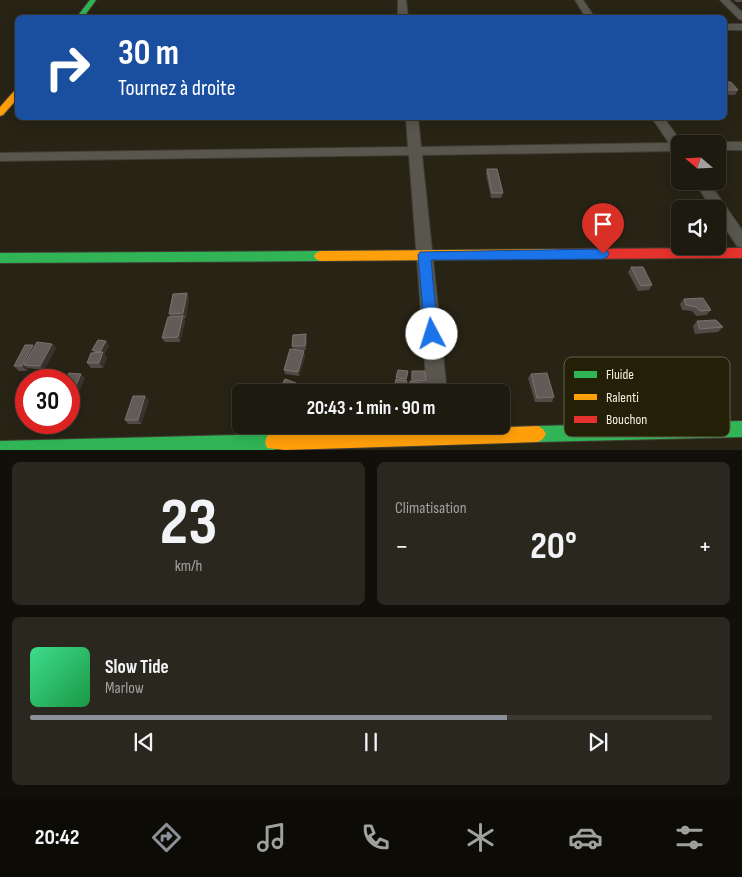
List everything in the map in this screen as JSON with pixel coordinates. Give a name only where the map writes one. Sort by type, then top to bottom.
[{"type":"street","points":[[81,15],[93,0]]},
{"type":"street","points":[[402,0],[404,15]]},
{"type":"street","points":[[579,0],[589,15]]},
{"type":"street","points":[[724,0],[742,17]]},
{"type":"street","points":[[727,27],[742,27]]},
{"type":"street","points":[[0,113],[15,96]]},
{"type":"street","points":[[412,120],[436,384]]},
{"type":"street","points":[[659,120],[671,137]]},
{"type":"street","points":[[726,146],[742,146]]},
{"type":"street","points":[[0,157],[671,148]]},
{"type":"street","points":[[707,190],[742,242]]},
{"type":"street","points":[[0,258],[742,253]]},
{"type":"street","points":[[0,449],[564,434]]},
{"type":"building","points":[[727,82],[731,82],[738,90],[728,90]]},
{"type":"building","points":[[487,169],[497,169],[503,193],[492,193]]},
{"type":"building","points":[[631,267],[643,267],[652,285],[641,286]]},
{"type":"building","points":[[187,293],[183,313],[169,314],[173,294]]},
{"type":"building","points":[[703,298],[711,310],[700,311],[696,307],[686,305],[684,299]]},
{"type":"building","points":[[183,316],[178,337],[162,338],[168,317]]},
{"type":"building","points":[[716,320],[723,327],[700,329],[697,321]]},
{"type":"building","points":[[306,334],[305,346],[292,346],[293,335]]},
{"type":"building","points":[[98,340],[106,341],[100,352],[92,350]]},
{"type":"building","points":[[37,342],[52,344],[40,366],[24,365]]},
{"type":"building","points":[[25,345],[33,345],[22,366],[14,366]]},
{"type":"building","points":[[290,349],[304,351],[298,372],[284,370]]},
{"type":"building","points":[[103,352],[99,363],[87,363],[91,353]]},
{"type":"building","points":[[398,370],[408,371],[406,379],[396,377]]},
{"type":"building","points":[[412,371],[425,371],[426,381],[412,380]]},
{"type":"building","points":[[547,373],[554,397],[537,398],[531,374]]},
{"type":"building","points":[[285,379],[296,383],[296,384],[282,384]]},
{"type":"building","points":[[396,379],[407,381],[406,384],[395,384]]},
{"type":"building","points":[[410,381],[426,384],[409,384]]},
{"type":"building","points":[[133,396],[145,396],[138,420],[125,420]]},
{"type":"traffic: fast","points":[[81,15],[93,0]]},
{"type":"traffic: fast","points":[[0,258],[320,256]]},
{"type":"traffic: fast","points":[[730,429],[742,429]]},
{"type":"traffic: fast","points":[[538,434],[564,433]]},
{"type":"traffic: fast","points":[[0,449],[273,442]]},
{"type":"traffic: slow","points":[[0,113],[15,96]]},
{"type":"traffic: slow","points":[[320,256],[558,254]]},
{"type":"traffic: slow","points":[[273,442],[538,434]]},
{"type":"traffic: jam","points":[[558,254],[742,253]]},
{"type":"route","points":[[432,334],[424,255],[603,254]]}]
